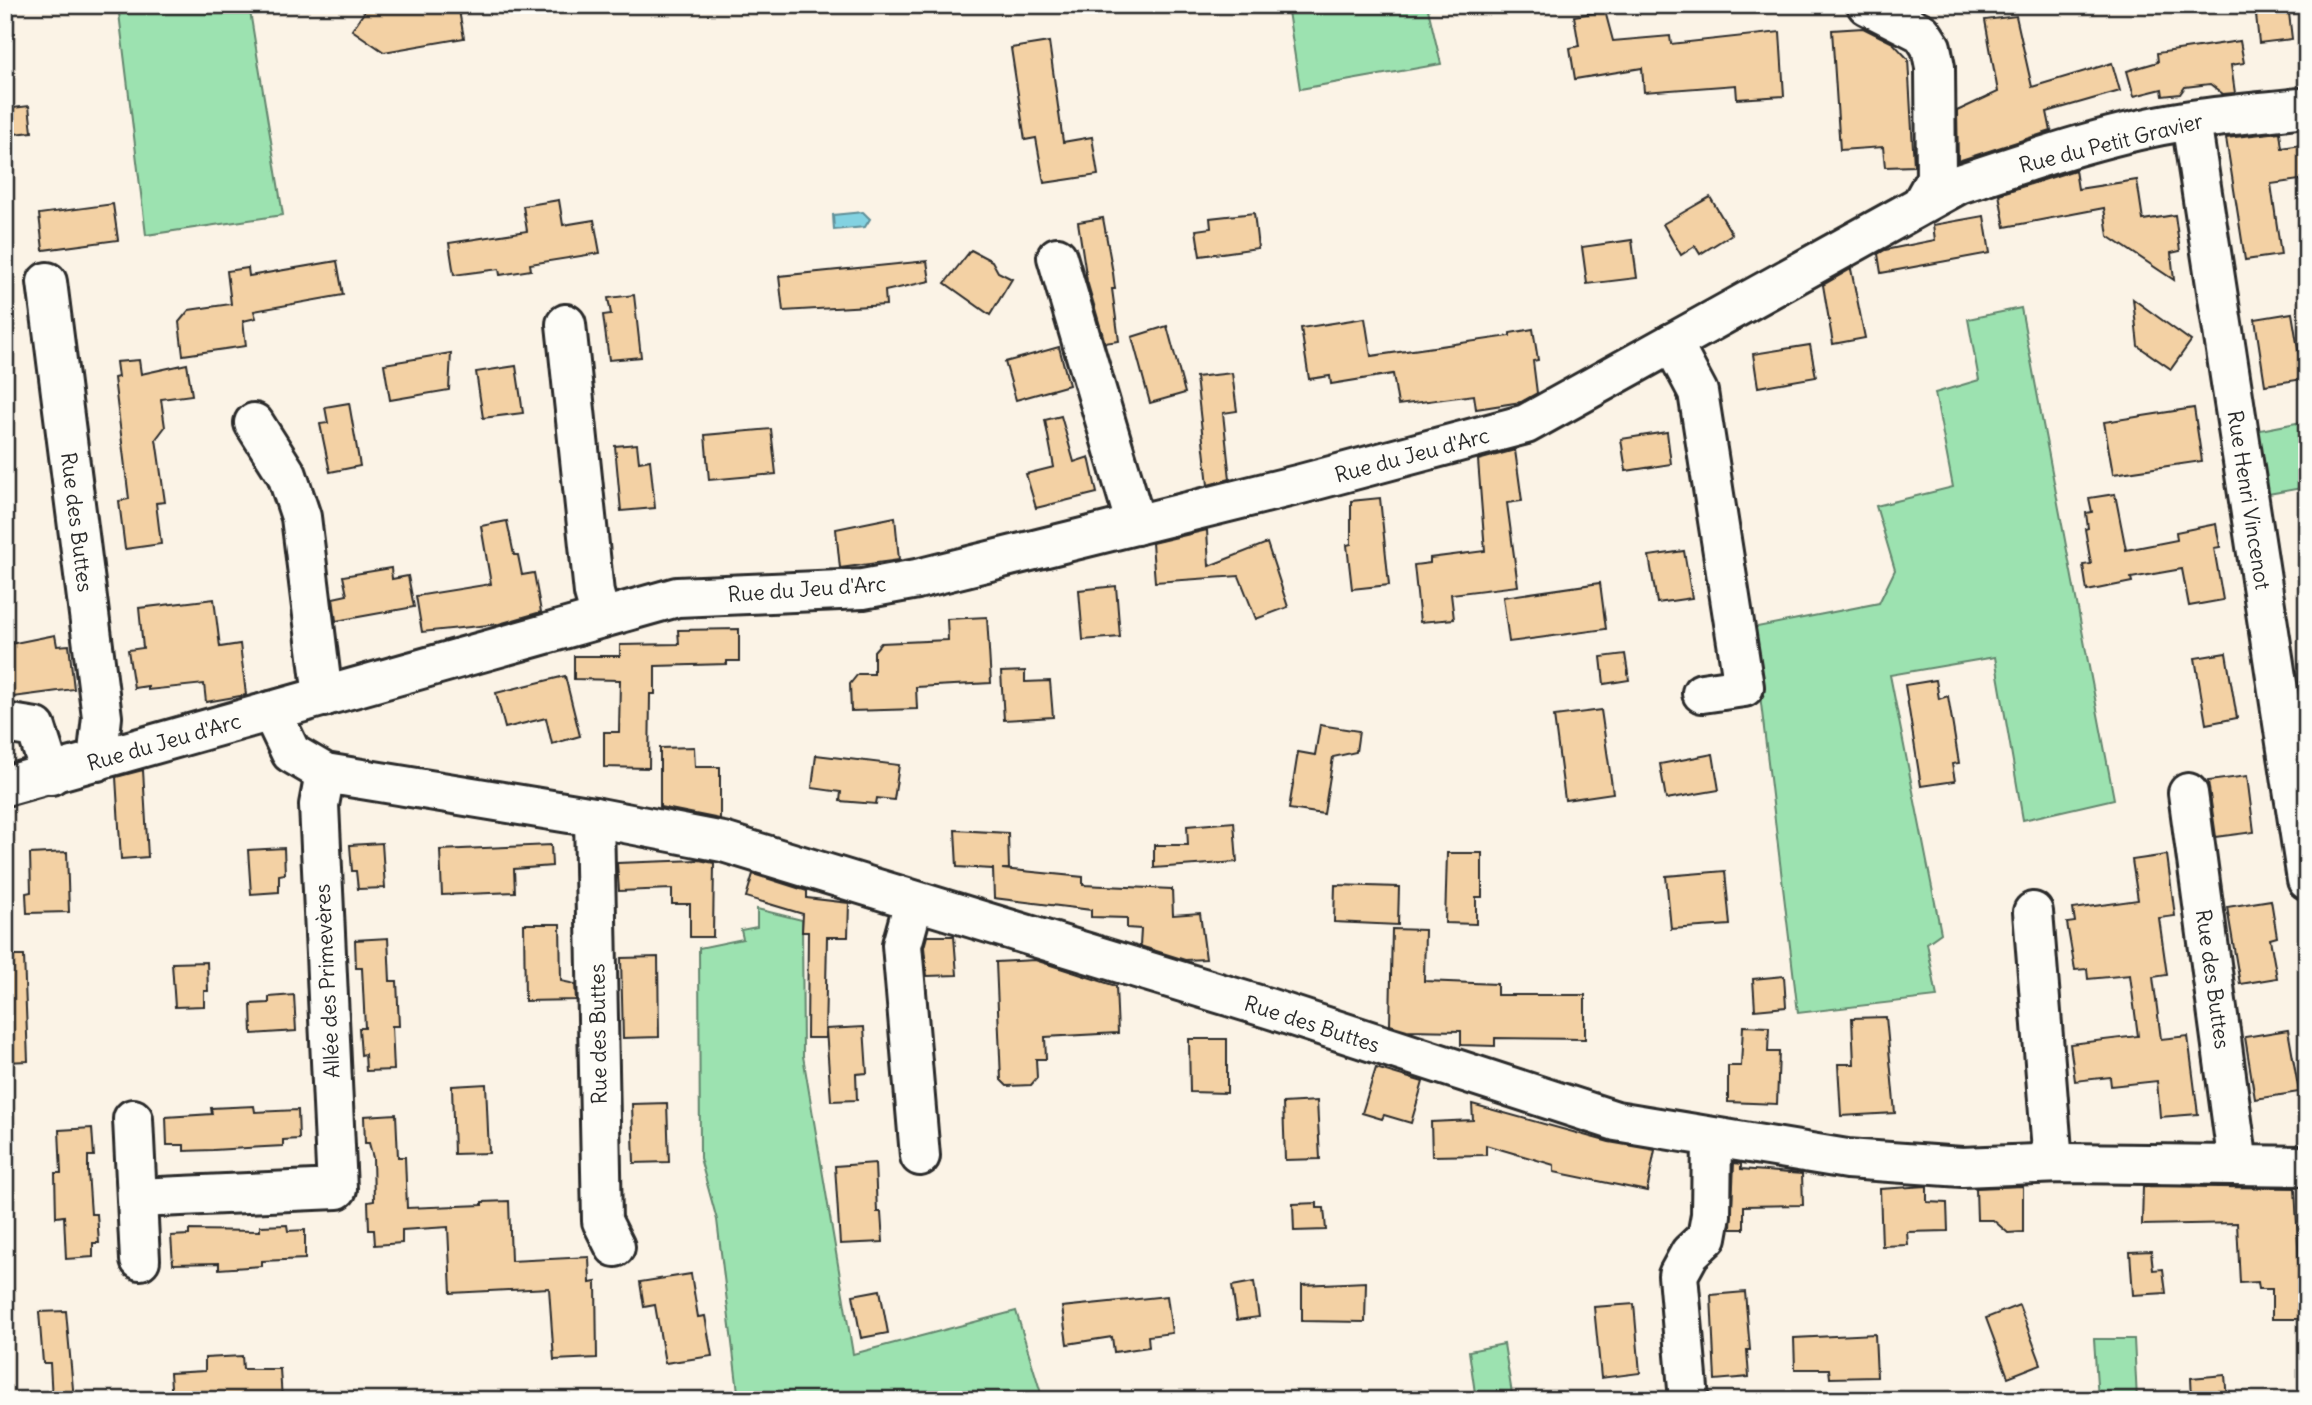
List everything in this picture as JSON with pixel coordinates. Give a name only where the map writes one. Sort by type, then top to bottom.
[{"type":"street","points":[[1867,5],[1922,33],[1931,47],[1935,67],[1936,178],[1922,203]]},
{"type":"street","name":"Rue du Petit Gravier","points":[[1922,203],[1959,184],[2019,164],[2191,121],[2307,107]]},
{"type":"street","name":"Rue Henri Vincenot","points":[[2191,121],[2307,880]]},
{"type":"street","name":"Rue du Jeu d'Arc","points":[[5,786],[677,597],[863,589],[917,579],[1136,526],[1526,424],[1922,203]]},
{"type":"street","points":[[1057,257],[1136,526]]},
{"type":"street","name":"Rue des Buttes","points":[[47,282],[102,717],[97,761]]},
{"type":"street","points":[[566,324],[594,593],[601,618]]},
{"type":"street","points":[[1672,344],[1698,392],[1744,687],[1702,693]]},
{"type":"street","points":[[254,423],[287,475],[301,517],[323,696]]},
{"type":"street","name":"Rue des Buttes","points":[[271,711],[291,753],[325,773],[594,817],[723,842],[1268,1008],[1616,1121],[1712,1139],[1847,1159],[1962,1167],[2053,1163],[2307,1166]]},
{"type":"street","points":[[5,723],[36,728],[51,775]]},
{"type":"street","name":"Allée des Primevères","points":[[137,1198],[337,1189],[319,805],[325,773]]},
{"type":"street","name":"Rue des Buttes","points":[[2188,793],[2238,1165]]},
{"type":"street","name":"Rue des Buttes","points":[[594,817],[602,1222],[615,1247]]},
{"type":"street","points":[[914,902],[905,925],[902,945],[920,1156]]},
{"type":"street","points":[[2033,912],[2053,1163]]},
{"type":"street","points":[[134,1119],[140,1260]]},
{"type":"street","points":[[1689,1400],[1678,1275],[1690,1254],[1707,1237],[1712,1215],[1712,1139]]},
{"type":"green space","points":[[118,5],[249,5],[283,215],[146,235]]},
{"type":"green space","points":[[1287,5],[1427,5],[1441,64],[1300,89]]},
{"type":"green space","points":[[2021,308],[2114,799],[2023,820],[1995,657],[1890,675],[1941,933],[1927,943],[1937,997],[1798,1013],[1752,628],[1879,603],[1895,570],[1876,506],[1953,487],[1935,393],[1979,380],[1968,319]]},
{"type":"green space","points":[[2307,421],[2307,487],[2263,495],[2255,431]]},
{"type":"green space","points":[[757,909],[802,920],[803,1056],[853,1354],[1016,1311],[1043,1400],[739,1400],[717,1220],[700,1158],[699,948],[743,939],[741,930],[757,927]]},
{"type":"green space","points":[[2094,1339],[2134,1339],[2137,1400],[2098,1400]]},
{"type":"green space","points":[[1504,1344],[1513,1400],[1476,1400],[1469,1351]]},
{"type":"water","points":[[863,212],[870,219],[865,227],[834,230],[833,215]]},
{"type":"building","points":[[369,5],[386,5],[393,10],[418,5],[458,5],[464,38],[384,52],[352,30]]},
{"type":"building","points":[[2255,5],[2288,5],[2292,39],[2259,43]]},
{"type":"building","points":[[1605,11],[1613,41],[1670,36],[1671,44],[1780,32],[1784,96],[1737,99],[1736,85],[1644,92],[1642,68],[1575,79],[1570,48],[1579,46],[1574,16]]},
{"type":"building","points":[[2016,16],[2032,87],[2112,63],[2120,91],[2047,112],[2051,131],[1958,161],[1957,111],[1998,92],[1985,20]]},
{"type":"building","points":[[1863,28],[1893,43],[1908,59],[1914,166],[1885,167],[1883,147],[1840,150],[1832,30]]},
{"type":"building","points":[[2240,41],[2244,63],[2231,65],[2235,93],[2223,94],[2210,84],[2185,87],[2180,94],[2163,96],[2162,89],[2134,96],[2127,71],[2158,62],[2157,53]]},
{"type":"building","points":[[1049,42],[1063,142],[1092,137],[1098,175],[1044,183],[1036,138],[1025,140],[1011,48]]},
{"type":"building","points":[[29,106],[32,132],[5,135],[5,109]]},
{"type":"building","points":[[2280,132],[2282,148],[2307,144],[2307,179],[2271,184],[2281,255],[2245,260],[2226,138]]},
{"type":"building","points":[[2075,170],[2078,189],[2137,180],[2143,220],[2175,215],[2180,251],[2171,253],[2174,280],[2108,236],[2104,208],[2005,227],[1999,194]]},
{"type":"building","points":[[1710,197],[1732,234],[1700,254],[1695,246],[1681,255],[1663,224]]},
{"type":"building","points":[[559,200],[563,225],[594,220],[600,253],[530,264],[531,270],[500,275],[499,269],[454,275],[449,243],[527,231],[523,206]]},
{"type":"building","points":[[113,204],[118,240],[43,250],[39,214]]},
{"type":"building","points":[[1254,213],[1258,248],[1200,256],[1196,230],[1211,228],[1210,218]]},
{"type":"building","points":[[1984,216],[1990,253],[1881,273],[1878,254],[1885,250],[1935,240],[1933,225]]},
{"type":"building","points":[[1103,218],[1113,273],[1115,289],[1112,289],[1119,341],[1105,343],[1087,281],[1078,222]]},
{"type":"building","points":[[1632,240],[1637,278],[1587,284],[1582,247]]},
{"type":"building","points":[[971,250],[992,261],[998,272],[1012,279],[990,315],[945,283]]},
{"type":"building","points":[[337,261],[343,295],[254,311],[256,318],[243,321],[246,346],[183,355],[179,322],[189,310],[231,304],[227,271],[248,268],[249,276]]},
{"type":"building","points":[[927,261],[930,281],[885,291],[886,305],[783,311],[779,276]]},
{"type":"building","points":[[1851,269],[1865,338],[1833,344],[1823,285]]},
{"type":"building","points":[[634,295],[641,357],[609,360],[603,315],[611,314],[608,298]]},
{"type":"building","points":[[2133,299],[2191,341],[2171,369],[2138,346]]},
{"type":"building","points":[[2292,313],[2303,379],[2265,385],[2255,319]]},
{"type":"building","points":[[1365,318],[1371,356],[1510,336],[1510,333],[1533,329],[1538,360],[1533,361],[1537,393],[1521,402],[1476,409],[1474,395],[1398,405],[1393,374],[1331,384],[1330,376],[1309,379],[1301,328]]},
{"type":"building","points":[[1167,326],[1185,393],[1150,403],[1132,337]]},
{"type":"building","points":[[1810,345],[1816,377],[1758,387],[1753,354]]},
{"type":"building","points":[[1059,347],[1069,385],[1016,400],[1005,362]]},
{"type":"building","points":[[451,353],[449,390],[390,400],[384,364]]},
{"type":"building","points":[[139,360],[141,374],[187,364],[192,395],[161,399],[165,427],[156,439],[165,502],[156,503],[161,544],[125,549],[119,501],[129,499],[114,378],[118,377],[116,362]]},
{"type":"building","points":[[516,366],[523,413],[483,418],[476,372]]},
{"type":"building","points":[[1232,373],[1237,411],[1223,413],[1230,479],[1208,485],[1196,377]]},
{"type":"building","points":[[349,403],[360,466],[330,472],[320,424],[328,423],[325,407]]},
{"type":"building","points":[[2194,408],[2202,461],[2113,474],[2104,422]]},
{"type":"building","points":[[1061,416],[1074,462],[1089,457],[1097,493],[1036,508],[1026,474],[1054,467],[1045,420]]},
{"type":"building","points":[[771,429],[776,474],[709,480],[705,435]]},
{"type":"building","points":[[1667,432],[1671,464],[1626,471],[1621,439]]},
{"type":"building","points":[[637,444],[639,462],[650,460],[655,508],[621,511],[615,446]]},
{"type":"building","points":[[1515,450],[1522,501],[1507,503],[1518,586],[1451,594],[1454,619],[1420,622],[1414,565],[1430,563],[1430,558],[1485,551],[1478,460]]},
{"type":"building","points":[[2115,494],[2126,550],[2177,540],[2176,532],[2216,524],[2220,547],[2214,548],[2223,600],[2189,606],[2182,569],[2131,578],[2132,582],[2087,591],[2083,565],[2091,564],[2085,529],[2088,528],[2086,513],[2092,512],[2089,498]]},
{"type":"building","points":[[1380,498],[1389,585],[1352,589],[1347,545],[1351,544],[1351,501]]},
{"type":"building","points":[[895,517],[899,560],[840,568],[836,529]]},
{"type":"building","points":[[507,521],[514,555],[518,555],[522,575],[534,573],[541,612],[499,624],[422,632],[416,596],[491,584],[481,526]]},
{"type":"building","points":[[1207,530],[1209,566],[1267,543],[1288,607],[1256,619],[1239,576],[1155,582],[1152,543]]},
{"type":"building","points":[[1684,551],[1692,598],[1657,603],[1649,556]]},
{"type":"building","points":[[391,568],[392,579],[408,576],[414,607],[336,621],[333,598],[347,595],[343,576]]},
{"type":"building","points":[[1600,583],[1606,629],[1509,642],[1503,597]]},
{"type":"building","points":[[1116,586],[1120,637],[1083,640],[1079,590]]},
{"type":"building","points":[[214,599],[220,647],[240,644],[246,695],[206,702],[204,684],[148,690],[148,686],[134,688],[128,650],[143,648],[139,608]]},
{"type":"building","points":[[987,617],[991,683],[916,687],[917,709],[851,711],[850,684],[858,674],[874,674],[874,651],[881,643],[948,640],[947,619]]},
{"type":"building","points":[[739,629],[739,661],[727,661],[727,664],[655,666],[655,694],[650,694],[649,768],[604,767],[604,732],[619,732],[620,680],[574,679],[574,656],[620,656],[620,645],[679,644],[678,630]]},
{"type":"building","points":[[55,635],[57,646],[69,645],[74,689],[5,698],[5,645]]},
{"type":"building","points":[[2226,653],[2237,718],[2206,724],[2195,658]]},
{"type":"building","points":[[1625,654],[1629,680],[1604,684],[1601,657]]},
{"type":"building","points":[[1025,671],[1025,682],[1050,681],[1053,717],[1004,720],[1001,672]]},
{"type":"building","points":[[565,676],[580,736],[552,744],[546,718],[505,728],[496,693]]},
{"type":"building","points":[[1936,680],[1939,699],[1948,696],[1959,763],[1952,764],[1955,781],[1921,786],[1905,685]]},
{"type":"building","points":[[1601,710],[1613,793],[1565,800],[1554,716]]},
{"type":"building","points":[[1320,725],[1359,731],[1356,752],[1333,757],[1324,814],[1289,809],[1298,752],[1315,755]]},
{"type":"building","points":[[694,747],[695,767],[720,767],[720,819],[660,807],[660,748]]},
{"type":"building","points":[[1713,754],[1719,790],[1666,799],[1660,764]]},
{"type":"building","points":[[816,755],[899,765],[894,800],[877,798],[876,804],[840,801],[841,792],[812,788]]},
{"type":"building","points":[[143,770],[148,857],[121,859],[116,777]]},
{"type":"building","points":[[2247,776],[2254,832],[2216,837],[2208,781]]},
{"type":"building","points":[[1234,822],[1237,862],[1154,868],[1154,845],[1188,845],[1187,826]]},
{"type":"building","points":[[955,830],[1008,833],[1009,869],[1002,869],[1083,877],[1083,885],[1172,889],[1173,915],[1200,913],[1206,959],[1185,960],[1140,946],[1141,929],[1127,928],[1127,918],[1091,917],[1091,910],[994,898],[993,869],[957,867]]},
{"type":"building","points":[[382,843],[385,888],[358,889],[356,871],[352,871],[350,845]]},
{"type":"building","points":[[551,845],[552,866],[514,869],[515,892],[442,895],[440,850]]},
{"type":"building","points":[[284,848],[285,874],[279,875],[279,892],[251,894],[248,850]]},
{"type":"building","points":[[67,852],[69,912],[27,913],[26,893],[31,892],[30,854]]},
{"type":"building","points":[[1447,853],[1482,853],[1482,897],[1476,897],[1476,924],[1445,923]]},
{"type":"building","points":[[2167,855],[2175,916],[2159,918],[2167,975],[2153,977],[2161,1039],[2188,1036],[2198,1114],[2160,1117],[2157,1081],[2111,1086],[2110,1077],[2075,1081],[2070,1044],[2138,1036],[2130,975],[2088,979],[2087,969],[2075,970],[2067,923],[2075,922],[2073,909],[2138,900],[2132,860]]},
{"type":"building","points":[[699,860],[714,863],[713,937],[690,937],[690,904],[672,904],[672,889],[619,891],[617,863]]},
{"type":"building","points":[[1725,871],[1730,925],[1671,929],[1666,876]]},
{"type":"building","points":[[753,874],[807,891],[807,898],[849,903],[848,937],[827,937],[825,1038],[807,1038],[808,932],[802,932],[803,914],[746,897]]},
{"type":"building","points":[[1335,885],[1399,887],[1398,925],[1334,922]]},
{"type":"building","points":[[2271,900],[2277,937],[2270,939],[2277,978],[2240,984],[2227,907]]},
{"type":"building","points":[[524,924],[560,924],[561,981],[575,984],[576,1000],[525,1001]]},
{"type":"building","points":[[1392,929],[1425,930],[1424,981],[1497,984],[1497,995],[1585,995],[1585,1039],[1495,1038],[1495,1046],[1461,1045],[1461,1031],[1407,1030],[1390,1025]]},
{"type":"building","points":[[927,936],[954,936],[957,975],[927,976],[924,947]]},
{"type":"building","points":[[388,938],[390,981],[397,981],[399,1026],[392,1026],[394,1070],[366,1071],[365,1054],[361,1055],[359,1028],[365,1028],[362,968],[356,968],[355,940]]},
{"type":"building","points":[[5,956],[24,956],[28,1061],[5,1062]]},
{"type":"building","points":[[658,957],[659,1037],[623,1038],[621,958]]},
{"type":"building","points":[[1035,960],[1116,986],[1118,1033],[1045,1037],[1046,1059],[1036,1059],[1037,1078],[1031,1085],[1007,1086],[1001,1080],[996,962]]},
{"type":"building","points":[[207,962],[208,991],[204,991],[204,1006],[175,1007],[172,963]]},
{"type":"building","points":[[1784,976],[1786,1007],[1755,1010],[1753,979]]},
{"type":"building","points":[[294,995],[296,1031],[252,1034],[251,1004],[269,1003],[269,997]]},
{"type":"building","points":[[1886,1017],[1895,1113],[1841,1116],[1838,1064],[1854,1064],[1852,1018]]},
{"type":"building","points":[[1743,1026],[1769,1027],[1768,1052],[1779,1052],[1777,1104],[1728,1102],[1728,1066],[1741,1066]]},
{"type":"building","points":[[864,1027],[867,1073],[856,1074],[857,1100],[831,1101],[826,1029]]},
{"type":"building","points":[[2288,1030],[2299,1092],[2255,1099],[2245,1037]]},
{"type":"building","points":[[1189,1039],[1227,1039],[1227,1093],[1190,1092]]},
{"type":"building","points":[[1376,1068],[1423,1082],[1411,1123],[1384,1115],[1382,1119],[1362,1113]]},
{"type":"building","points":[[486,1084],[489,1153],[454,1154],[452,1086]]},
{"type":"building","points":[[1317,1101],[1320,1159],[1285,1160],[1283,1103]]},
{"type":"building","points":[[667,1103],[669,1162],[634,1163],[632,1104]]},
{"type":"building","points":[[1472,1104],[1609,1142],[1655,1150],[1647,1191],[1554,1172],[1554,1165],[1486,1145],[1486,1155],[1432,1156],[1431,1122],[1473,1120]]},
{"type":"building","points":[[254,1106],[255,1112],[298,1110],[299,1139],[283,1140],[283,1146],[213,1150],[184,1151],[184,1145],[167,1145],[166,1117],[212,1114],[211,1108]]},
{"type":"building","points":[[396,1114],[398,1157],[405,1157],[407,1208],[482,1205],[482,1202],[509,1201],[511,1261],[589,1257],[590,1283],[596,1282],[597,1358],[554,1360],[549,1288],[451,1293],[448,1227],[402,1230],[402,1243],[375,1245],[374,1230],[369,1230],[368,1202],[374,1201],[373,1158],[369,1143],[365,1143],[364,1116]]},
{"type":"building","points":[[92,1128],[94,1156],[88,1156],[88,1171],[91,1214],[97,1214],[99,1243],[93,1243],[93,1257],[66,1259],[64,1216],[56,1217],[55,1173],[61,1173],[59,1130]]},
{"type":"building","points":[[875,1163],[877,1212],[881,1212],[883,1242],[840,1244],[835,1166]]},
{"type":"building","points":[[1734,1163],[1741,1164],[1741,1169],[1802,1174],[1803,1205],[1744,1206],[1744,1229],[1731,1229]]},
{"type":"building","points":[[1927,1186],[1927,1202],[1947,1203],[1948,1231],[1907,1232],[1908,1245],[1882,1246],[1880,1189]]},
{"type":"building","points":[[2023,1186],[2023,1232],[2008,1233],[1993,1220],[1977,1220],[1976,1188]]},
{"type":"building","points":[[2143,1186],[2295,1188],[2302,1319],[2272,1319],[2272,1289],[2259,1289],[2258,1282],[2240,1283],[2237,1223],[2142,1225]]},
{"type":"building","points":[[1317,1203],[1317,1208],[1324,1208],[1326,1230],[1294,1231],[1293,1204]]},
{"type":"building","points":[[287,1225],[288,1231],[305,1230],[305,1259],[262,1261],[262,1266],[219,1269],[219,1263],[173,1264],[171,1236],[189,1235],[189,1230],[260,1231],[260,1226]]},
{"type":"building","points":[[2151,1251],[2153,1270],[2163,1269],[2166,1293],[2133,1295],[2130,1252]]},
{"type":"building","points":[[691,1274],[698,1317],[705,1316],[712,1356],[665,1363],[655,1305],[644,1307],[640,1282]]},
{"type":"building","points":[[1254,1282],[1259,1317],[1237,1320],[1232,1286]]},
{"type":"building","points":[[1366,1282],[1365,1322],[1302,1321],[1302,1285]]},
{"type":"building","points":[[880,1290],[888,1333],[861,1338],[853,1295]]},
{"type":"building","points":[[1745,1292],[1750,1350],[1747,1350],[1749,1377],[1715,1380],[1711,1295]]},
{"type":"building","points":[[1167,1296],[1172,1333],[1148,1336],[1149,1347],[1114,1352],[1112,1337],[1067,1344],[1062,1307]]},
{"type":"building","points":[[1634,1304],[1640,1373],[1601,1378],[1594,1307]]},
{"type":"building","points":[[2019,1305],[2041,1364],[2008,1377],[1986,1318]]},
{"type":"building","points":[[66,1311],[74,1400],[52,1400],[50,1363],[43,1363],[39,1312]]},
{"type":"building","points":[[1875,1334],[1877,1377],[1830,1378],[1829,1369],[1795,1369],[1794,1338]]},
{"type":"building","points":[[242,1356],[243,1369],[280,1369],[282,1400],[172,1400],[170,1373],[205,1371],[205,1358]]},
{"type":"building","points":[[2225,1375],[2227,1400],[2192,1400],[2191,1378]]}]
